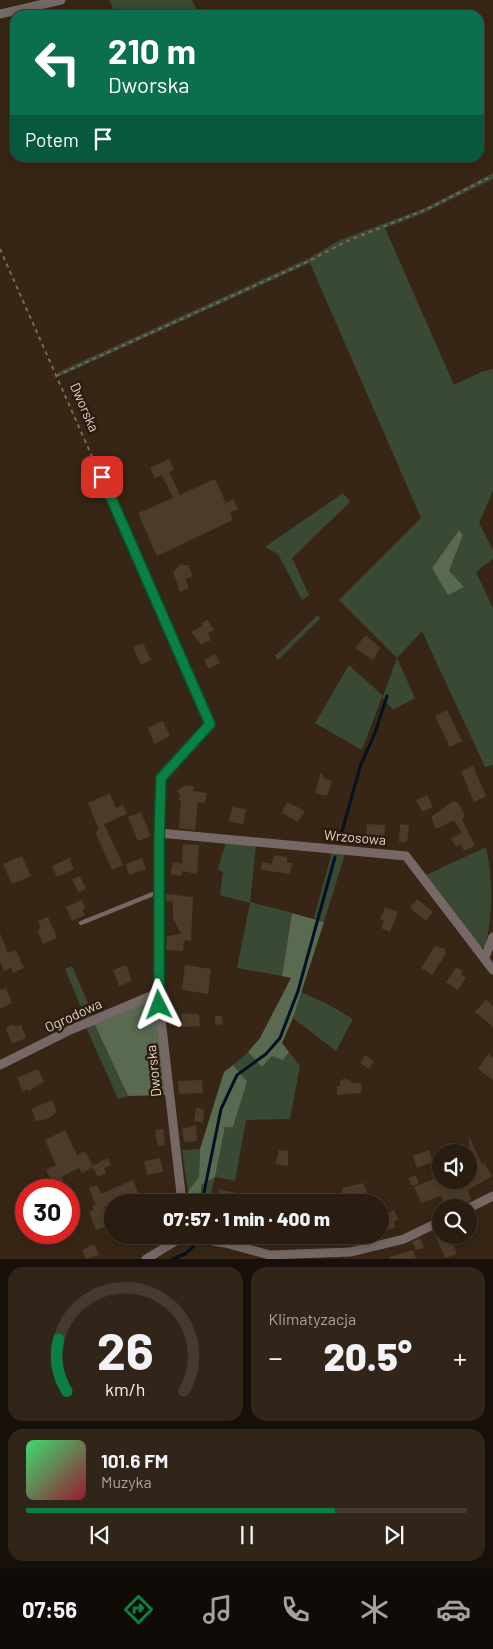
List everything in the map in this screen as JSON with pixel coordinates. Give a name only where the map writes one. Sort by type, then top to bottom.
[{"type":"street","points":[[17,10],[61,0]]},
{"type":"street","name":"Dworska","points":[[102,477],[210,724],[161,778],[158,992],[181,1194]]},
{"type":"street","name":"Wrzosowa","points":[[159,833],[406,856],[485,957],[493,970]]},
{"type":"street","points":[[485,957],[493,937]]},
{"type":"street","name":"Ogrodowa","points":[[0,1065],[70,1030],[158,992]]},
{"type":"street","points":[[477,1204],[493,1196]]},
{"type":"street","points":[[389,1243],[404,1239],[432,1225]]},
{"type":"street","points":[[146,1259],[171,1244]]},
{"type":"street","points":[[232,1244],[270,1255],[350,1252],[383,1244]]},
{"type":"lane","points":[[81,923],[158,892]]},
{"type":"path","points":[[56,376],[309,261],[345,242],[427,209],[492,176]]},
{"type":"path","name":"Dworska","points":[[0,249],[102,477]]},
{"type":"green space","points":[[109,0],[192,0],[197,10],[114,10]]},
{"type":"green space","points":[[493,173],[493,179],[424,213],[385,228],[454,385],[481,372],[493,369],[493,491],[479,523],[493,550],[493,559],[476,572],[493,608],[493,765],[485,767],[422,631],[397,658],[339,600],[421,518],[310,263],[60,376],[58,372],[307,259],[340,240],[425,208]],"holes":[[[459,530],[463,535],[449,571],[432,568]]]},
{"type":"green space","points":[[343,493],[350,502],[292,558],[309,595],[302,600],[278,554],[265,547]]},
{"type":"green space","points":[[459,530],[463,535],[449,571],[464,587],[448,595],[432,568]]},
{"type":"green space","points":[[318,615],[320,619],[278,660],[275,656]]},
{"type":"green space","points":[[397,658],[415,698],[393,710],[382,697],[362,750],[315,723],[349,665],[383,696]]},
{"type":"green space","points":[[226,842],[256,845],[250,902],[292,913],[282,976],[237,968],[250,903],[220,895],[223,872],[218,869]]},
{"type":"green space","points":[[486,847],[490,871],[491,910],[485,947],[479,947],[424,876]]},
{"type":"green space","points":[[332,852],[345,854],[324,922],[314,918]]},
{"type":"green space","points":[[292,913],[324,922],[293,1018],[282,1043],[289,1052],[283,1060],[272,1056],[262,1067],[248,1052],[260,1038],[291,978],[282,976]]},
{"type":"green space","points":[[72,966],[93,1015],[86,1019],[65,969]]},
{"type":"green space","points":[[301,992],[353,1019],[336,1051],[293,1018]]},
{"type":"green space","points":[[155,998],[166,1095],[128,1096],[94,1023]]},
{"type":"green space","points":[[94,1023],[128,1096],[118,1099],[86,1027]]},
{"type":"green space","points":[[248,1052],[262,1067],[273,1055],[283,1060],[289,1052],[300,1066],[290,1119],[246,1120],[235,1181],[215,1177],[211,1194],[201,1194],[201,1185],[215,1176],[225,1127],[247,1081],[233,1065]]},
{"type":"green space","points":[[233,1065],[247,1081],[233,1127],[225,1127],[215,1177],[201,1185],[201,1194],[188,1194],[188,1191],[199,1177],[200,1149],[224,1072]]},
{"type":"green space","points":[[200,1149],[199,1177],[188,1191],[182,1150]]},
{"type":"building","points":[[169,459],[174,470],[169,472],[180,495],[215,479],[226,503],[233,499],[238,509],[230,512],[233,520],[157,556],[138,513],[173,498],[162,475],[155,478],[150,468]]},
{"type":"building","points":[[180,565],[188,565],[193,576],[185,579],[189,588],[180,592],[173,572]]},
{"type":"building","points":[[208,620],[214,630],[208,633],[211,640],[201,645],[191,632],[203,626],[201,623]]},
{"type":"building","points":[[366,635],[380,648],[373,660],[355,648]]},
{"type":"building","points":[[143,643],[151,660],[141,665],[133,647]]},
{"type":"building","points":[[215,654],[220,663],[209,669],[204,660]]},
{"type":"building","points":[[447,710],[462,741],[450,747],[435,716]]},
{"type":"building","points":[[163,721],[170,736],[154,744],[148,728]]},
{"type":"building","points":[[473,766],[486,796],[474,802],[461,771]]},
{"type":"building","points":[[321,772],[325,779],[332,781],[327,796],[315,793]]},
{"type":"building","points":[[186,785],[194,787],[193,791],[207,793],[205,803],[198,802],[195,830],[179,828],[181,800],[179,800],[180,795],[177,791]]},
{"type":"building","points":[[110,793],[116,808],[123,805],[127,814],[104,824],[123,865],[112,870],[95,832],[99,830],[88,803]]},
{"type":"building","points":[[427,795],[433,807],[422,812],[416,800]]},
{"type":"building","points":[[453,801],[458,803],[464,813],[465,817],[462,819],[475,846],[464,851],[461,844],[456,847],[451,838],[462,833],[454,820],[436,829],[431,817]]},
{"type":"building","points":[[287,802],[305,811],[298,822],[282,813]]},
{"type":"building","points":[[232,807],[246,809],[243,824],[229,822]]},
{"type":"building","points":[[141,812],[151,836],[138,841],[128,817]]},
{"type":"building","points":[[367,824],[385,825],[384,839],[366,837]]},
{"type":"building","points":[[400,824],[409,825],[407,842],[399,842]]},
{"type":"building","points":[[183,844],[199,845],[197,874],[182,871],[181,876],[170,874],[173,862],[182,864]]},
{"type":"building","points":[[274,855],[287,857],[287,863],[292,863],[290,874],[261,870],[262,862],[272,864]]},
{"type":"building","points":[[22,856],[31,876],[12,884],[3,864]]},
{"type":"building","points":[[69,858],[74,869],[57,877],[52,866]]},
{"type":"building","points":[[142,858],[146,869],[129,875],[126,864]]},
{"type":"building","points":[[80,876],[86,889],[78,892],[72,879]]},
{"type":"building","points":[[166,894],[193,897],[191,941],[184,940],[183,951],[166,950],[167,936],[181,934],[173,918],[173,902],[166,901]]},
{"type":"building","points":[[417,899],[433,912],[426,921],[410,908]]},
{"type":"building","points":[[82,900],[85,909],[82,910],[85,915],[72,921],[66,907]]},
{"type":"building","points":[[385,907],[398,912],[390,932],[381,928],[384,920],[380,919]]},
{"type":"building","points":[[48,917],[57,938],[43,944],[37,930],[41,928],[38,921]]},
{"type":"building","points":[[0,933],[8,953],[16,950],[24,968],[13,973],[11,968],[4,971],[0,961]]},
{"type":"building","points":[[435,946],[445,949],[445,955],[432,975],[421,968]]},
{"type":"building","points":[[126,965],[132,981],[119,986],[113,970]]},
{"type":"building","points":[[185,965],[211,969],[208,994],[182,990]]},
{"type":"building","points":[[456,967],[463,971],[461,974],[466,978],[458,990],[446,982]]},
{"type":"building","points":[[6,988],[12,1003],[0,1009],[0,990]]},
{"type":"building","points":[[486,999],[493,1006],[493,1027],[475,1012]]},
{"type":"building","points":[[181,1014],[199,1014],[200,1026],[182,1027]]},
{"type":"building","points":[[215,1016],[222,1016],[223,1024],[215,1025]]},
{"type":"building","points":[[14,1024],[15,1027],[21,1025],[26,1038],[12,1044],[6,1028]]},
{"type":"building","points":[[488,1054],[493,1058],[493,1080],[478,1069]]},
{"type":"building","points":[[365,1055],[374,1061],[369,1069],[360,1063]]},
{"type":"building","points":[[38,1069],[44,1082],[23,1092],[17,1078]]},
{"type":"building","points":[[345,1078],[353,1083],[361,1083],[361,1093],[337,1095],[337,1086],[340,1086],[340,1081]]},
{"type":"building","points":[[202,1080],[203,1093],[179,1094],[178,1081]]},
{"type":"building","points":[[52,1100],[57,1112],[47,1119],[36,1121],[31,1109]]},
{"type":"building","points":[[196,1108],[204,1109],[203,1122],[194,1121]]},
{"type":"building","points":[[196,1125],[197,1141],[184,1142],[182,1129]]},
{"type":"building","points":[[163,1129],[165,1145],[158,1146],[155,1130]]},
{"type":"building","points":[[65,1130],[77,1155],[85,1151],[93,1167],[82,1173],[79,1168],[61,1177],[62,1179],[50,1179],[46,1170],[56,1165],[45,1140]]},
{"type":"building","points":[[279,1150],[288,1151],[288,1166],[275,1164]]},
{"type":"building","points":[[429,1150],[432,1162],[417,1168],[413,1156]]},
{"type":"building","points":[[477,1154],[482,1164],[484,1163],[492,1176],[477,1185]]},
{"type":"building","points":[[108,1158],[111,1165],[104,1168],[106,1173],[98,1177],[92,1166]]},
{"type":"building","points":[[160,1158],[163,1172],[147,1175],[144,1161]]},
{"type":"building","points":[[416,1175],[419,1183],[412,1186],[408,1178]]},
{"type":"building","points":[[133,1180],[139,1194],[104,1194],[104,1228],[96,1230],[89,1211],[94,1210],[92,1206],[96,1205],[89,1188],[97,1185],[101,1194]]},
{"type":"building","points":[[432,1180],[432,1189],[470,1189],[468,1190],[471,1199],[442,1199],[441,1196],[421,1203],[414,1187]]},
{"type":"building","points":[[364,1183],[367,1194],[342,1194],[342,1188]]},
{"type":"building","points":[[219,1189],[241,1194],[218,1194]]},
{"type":"building","points":[[394,1210],[398,1220],[394,1221],[395,1228],[389,1229],[389,1212]]},
{"type":"building","points":[[420,1238],[424,1248],[416,1250],[412,1242]]},
{"type":"building","points":[[94,1244],[99,1255],[86,1259],[82,1250]]},
{"type":"building","points":[[439,1244],[453,1244],[457,1254],[445,1258]]},
{"type":"building","points":[[413,1250],[416,1259],[390,1259],[389,1257]]},
{"type":"waterway","points":[[339,842],[361,764],[375,733],[387,696]]},
{"type":"waterway","points":[[204,1194],[221,1109],[237,1075],[266,1054],[280,1038],[298,991],[335,857]]},
{"type":"waterway","points":[[173,1259],[185,1254],[194,1246]]},
{"type":"route","points":[[102,477],[210,724],[161,778],[159,1005]]}]
